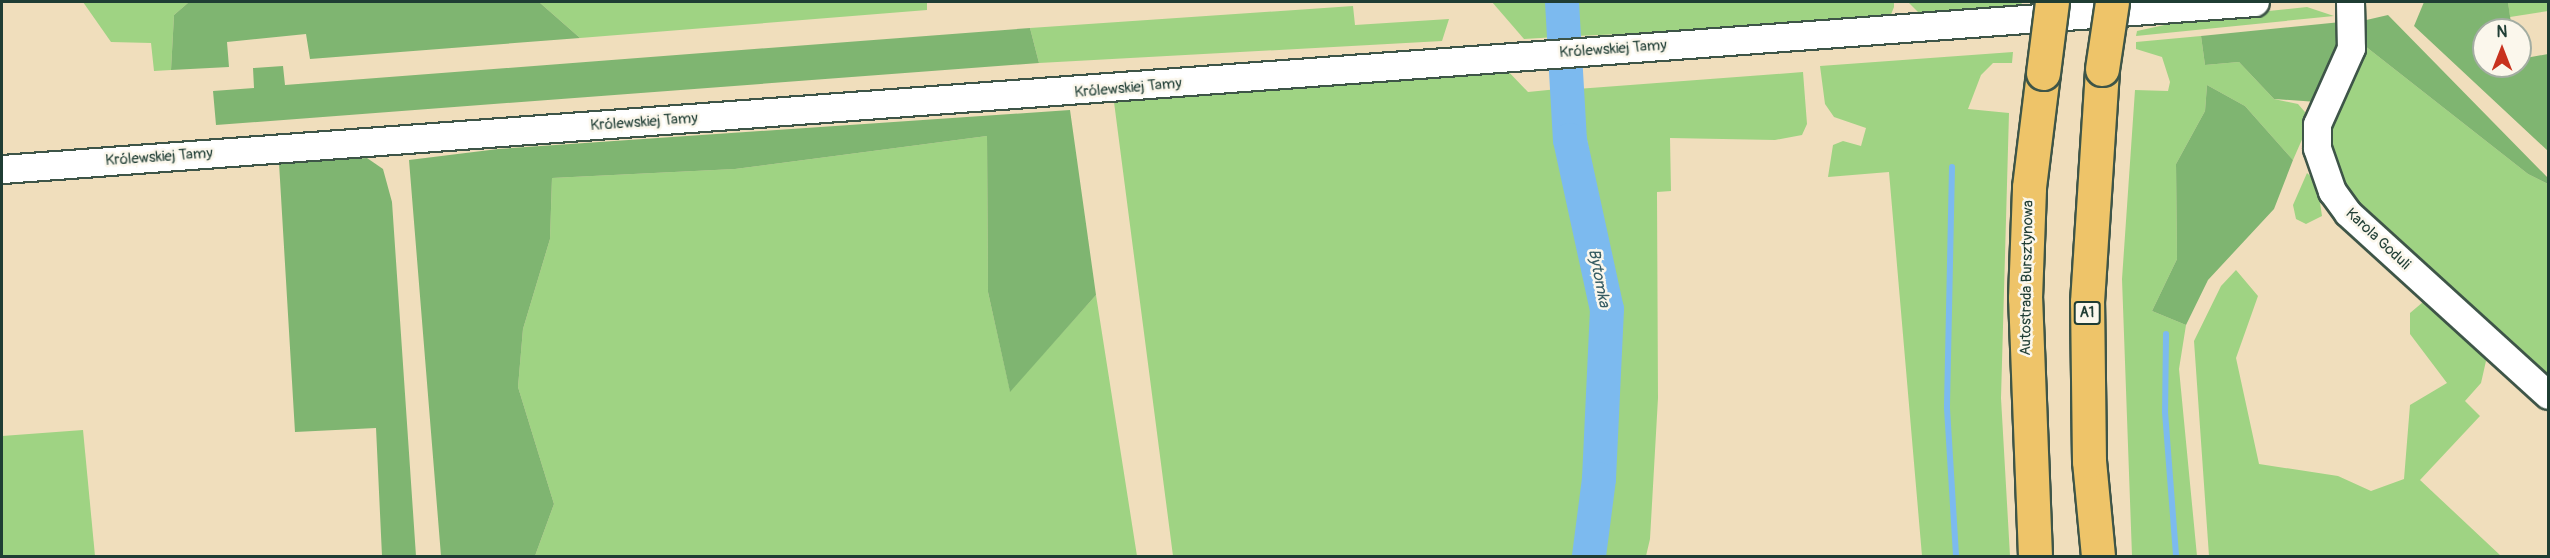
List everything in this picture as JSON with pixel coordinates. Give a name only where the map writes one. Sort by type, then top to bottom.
[{"type":"highway","name":"Autostrada Bursztynowa","points":[[2035,556],[2025,297],[2029,187],[2052,2]]},
{"type":"highway","name":"A1","points":[[2098,556],[2089,461],[2087,302],[2102,69],[2112,2]]},
{"type":"street","name":"Królewskiej Tamy","points":[[2,169],[2255,2]]},
{"type":"street","name":"Karola Goduli","points":[[2350,2],[2351,48],[2317,124],[2316,148],[2332,191],[2348,213],[2548,395]]},
{"type":"green space","points":[[83,2],[189,2],[174,15],[171,70],[154,71],[151,43],[111,42]]},
{"type":"green space","points":[[189,2],[539,2],[580,38],[310,59],[306,34],[227,42],[229,67],[171,70],[174,15]]},
{"type":"green space","points":[[539,2],[927,2],[927,10],[580,38]]},
{"type":"green space","points":[[1492,2],[1557,2],[1557,37],[1524,39]]},
{"type":"green space","points":[[1574,2],[1894,2],[1894,7],[1888,22],[1577,36]]},
{"type":"green space","points":[[1908,2],[2022,2],[2020,11],[1925,19]]},
{"type":"green space","points":[[2424,2],[2508,2],[2510,18],[2472,18],[2472,78],[2532,78],[2532,57],[2548,54],[2548,151],[2414,26]]},
{"type":"green space","points":[[2508,2],[2548,2],[2548,11],[2510,17]]},
{"type":"green space","points":[[1353,6],[1355,25],[1449,19],[1442,41],[1039,63],[1030,28]]},
{"type":"green space","points":[[2307,7],[2334,16],[2136,36],[2137,31],[2192,19]]},
{"type":"green space","points":[[2388,15],[2548,178],[2548,184],[2528,174],[2365,46],[2358,50],[2362,21]]},
{"type":"green space","points":[[2341,22],[2343,44],[2317,102],[2274,99],[2239,62],[2205,65],[2201,36]]},
{"type":"green space","points":[[1030,28],[1039,63],[216,125],[213,91],[254,88],[253,68],[283,66],[285,85]]},
{"type":"green space","points":[[2201,36],[2205,65],[2239,62],[2274,99],[2298,104],[2311,119],[2293,160],[2245,106],[2207,85],[2205,111],[2176,164],[2177,259],[2152,311],[2186,325],[2179,369],[2197,556],[2132,556],[2122,279],[2135,90],[2168,91],[2170,82],[2162,57],[2136,49],[2136,42]]},
{"type":"green space","points":[[2365,46],[2528,174],[2548,184],[2548,376],[2337,181],[2326,150],[2327,122]]},
{"type":"green space","points":[[2013,52],[2012,63],[1993,63],[1981,75],[1968,109],[2009,113],[2001,398],[2010,556],[1922,556],[1889,172],[1828,177],[1833,145],[1843,141],[1861,146],[1866,128],[1834,117],[1825,104],[1820,66]]},
{"type":"green space","points":[[1504,67],[1528,92],[1558,89],[1556,134],[1599,315],[1576,556],[1173,556],[1114,102]]},
{"type":"green space","points":[[1803,72],[1807,124],[1802,135],[1775,140],[1670,138],[1671,191],[1657,192],[1658,398],[1650,539],[1646,556],[1601,556],[1616,407],[1617,294],[1577,89]]},
{"type":"green space","points":[[2207,85],[2245,106],[2293,160],[2274,209],[2208,280],[2186,325],[2152,311],[2177,259],[2176,164],[2205,111]]},
{"type":"green space","points":[[1070,110],[1096,295],[1010,392],[988,292],[987,136],[735,169],[552,178],[550,239],[523,329],[518,387],[554,504],[535,556],[441,556],[409,160],[498,149]]},
{"type":"green space","points":[[987,136],[988,292],[1010,391],[1096,295],[1137,556],[535,556],[554,504],[518,387],[523,329],[550,239],[552,178],[735,169]]},
{"type":"green space","points":[[367,158],[383,169],[392,202],[416,556],[382,556],[376,428],[295,432],[279,163]]},
{"type":"green space","points":[[2307,173],[2317,182],[2322,216],[2306,224],[2296,219],[2293,205]]},
{"type":"green space","points":[[2236,270],[2258,296],[2236,358],[2259,464],[2338,476],[2371,491],[2404,479],[2410,405],[2447,383],[2410,334],[2410,313],[2429,297],[2479,341],[2486,361],[2481,383],[2465,401],[2480,416],[2420,480],[2501,556],[2209,556],[2194,341],[2221,286]]},
{"type":"green space","points":[[83,430],[95,556],[2,556],[2,436]]},
{"type":"waterway","name":"Bytomka","points":[[1562,2],[1570,140],[1607,309],[1599,479],[1589,556]]},
{"type":"waterway","points":[[1952,167],[1947,408],[1956,556]]},
{"type":"waterway","points":[[2166,334],[2165,412],[2176,556]]}]
